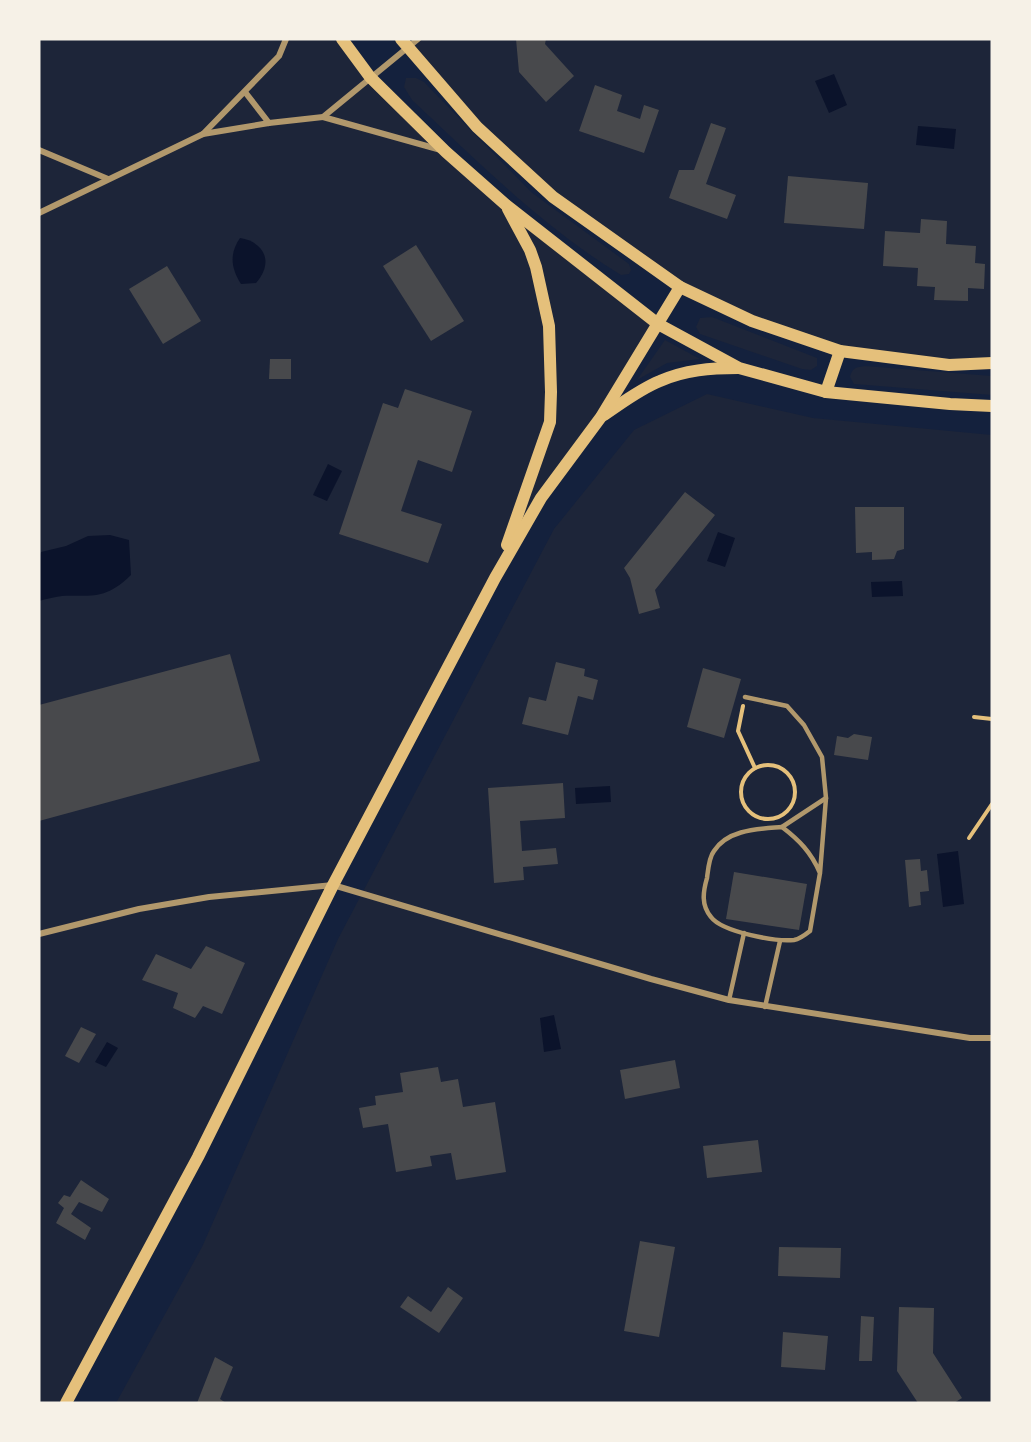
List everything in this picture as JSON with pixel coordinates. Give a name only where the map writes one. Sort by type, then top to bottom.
[{"type":"main road","points":[[342,39],[370,77],[446,152],[506,205],[658,324],[739,368],[826,392],[992,406]]},
{"type":"main road","points":[[405,44],[477,127],[553,197],[680,287],[752,321],[840,351],[949,364],[992,363]]},
{"type":"main road","points":[[495,578],[542,449],[550,422],[551,392],[549,326],[536,267],[530,250],[506,205]]},
{"type":"main road","points":[[66,1403],[198,1157],[333,885],[495,578],[541,498],[601,417],[680,287]]},
{"type":"main road","points":[[826,392],[840,351]]},
{"type":"main road","points":[[601,417],[659,381],[680,373],[710,368],[739,368]]},
{"type":"street","points":[[203,134],[279,56],[286,39]]},
{"type":"street","points":[[323,117],[405,44],[418,39]]},
{"type":"street","points":[[245,92],[269,123]]},
{"type":"street","points":[[39,213],[203,134],[269,123],[323,117],[446,152]]},
{"type":"street","points":[[39,150],[108,179]]},
{"type":"street","points":[[39,934],[139,909],[189,900],[333,885],[729,1000],[970,1038],[992,1038]]},
{"type":"lane","points":[[745,697],[787,706],[804,725],[822,758],[826,798],[820,873],[810,932],[797,940],[780,940],[719,926],[710,917],[703,894],[713,851],[727,838],[740,833],[782,827],[826,798]]},
{"type":"lane","points":[[782,827],[800,841],[814,858],[820,873]]},
{"type":"lane","points":[[729,1000],[744,933]]},
{"type":"lane","points":[[765,1007],[780,940]]},
{"type":"path","points":[[745,697],[738,731],[755,768]]},
{"type":"path","points":[[974,717],[992,720]]},
{"type":"path","points":[[772,765],[788,773],[792,780],[795,789],[791,806],[778,817],[759,818],[745,807],[740,790],[747,773],[755,768],[772,765]]},
{"type":"path","points":[[969,838],[992,804]]},
{"type":"shaded area","points":[[39,39],[342,39],[446,152],[658,324],[495,578],[71,1403],[39,1403]]},
{"type":"shaded area","points":[[401,39],[992,39],[992,363],[840,351],[680,287],[553,197],[477,127]]},
{"type":"shaded area","points":[[834,74],[847,105],[829,113],[815,81]]},
{"type":"shaded area","points":[[406,78],[416,78],[424,82],[531,192],[629,264],[631,270],[629,274],[621,275],[593,257],[512,193],[412,100],[404,87]]},
{"type":"shaded area","points":[[918,126],[956,129],[954,149],[916,145]]},
{"type":"shaded area","points":[[240,238],[256,244],[264,254],[265,268],[256,283],[241,284],[235,272],[233,255]]},
{"type":"shaded area","points":[[712,317],[817,358],[817,366],[811,370],[802,369],[700,334],[696,327],[700,318]]},
{"type":"shaded area","points":[[665,340],[700,359],[667,363],[637,380]]},
{"type":"shaded area","points":[[865,366],[992,376],[992,395],[854,384],[850,377],[853,370]]},
{"type":"shaded area","points":[[707,394],[813,418],[992,435],[992,1403],[116,1403],[202,1247],[338,939],[554,529],[634,430]]},
{"type":"shaded area","points":[[328,464],[342,471],[327,501],[313,495]]},
{"type":"shaded area","points":[[718,532],[735,538],[725,567],[707,561]]},
{"type":"shaded area","points":[[110,535],[129,540],[131,575],[114,589],[99,594],[62,596],[39,601],[41,552],[66,546],[88,536]]},
{"type":"shaded area","points":[[902,581],[903,596],[872,597],[871,582]]},
{"type":"shaded area","points":[[610,786],[611,802],[576,804],[575,788]]},
{"type":"shaded area","points":[[958,851],[964,904],[943,907],[937,854]]},
{"type":"shaded area","points":[[554,1015],[561,1049],[544,1052],[540,1018]]},
{"type":"shaded area","points":[[107,1042],[118,1048],[106,1067],[95,1062]]},
{"type":"building","points":[[516,39],[546,39],[545,44],[574,76],[546,102],[519,72]]},
{"type":"building","points":[[595,85],[622,95],[617,111],[640,119],[644,105],[659,110],[644,153],[579,131]]},
{"type":"building","points":[[711,123],[726,128],[706,184],[736,195],[727,219],[669,198],[679,170],[694,170]]},
{"type":"building","points":[[788,176],[868,183],[864,229],[784,223]]},
{"type":"building","points":[[921,219],[947,221],[946,244],[976,246],[975,263],[985,264],[984,289],[968,288],[968,301],[934,300],[935,287],[917,286],[918,268],[883,266],[885,231],[920,233]]},
{"type":"building","points":[[416,245],[464,321],[431,341],[383,266]]},
{"type":"building","points":[[167,266],[201,321],[163,344],[129,289]]},
{"type":"building","points":[[270,359],[291,359],[291,379],[269,379]]},
{"type":"building","points":[[405,389],[472,411],[452,472],[418,460],[401,511],[442,524],[428,563],[339,534],[383,403],[398,408]]},
{"type":"building","points":[[685,492],[715,515],[655,590],[660,608],[639,614],[630,578],[624,568]]},
{"type":"building","points":[[855,507],[904,507],[904,549],[897,551],[894,559],[872,560],[872,552],[856,553]]},
{"type":"building","points":[[230,654],[260,761],[39,821],[39,705]]},
{"type":"building","points":[[556,662],[585,669],[584,676],[598,680],[593,700],[578,696],[568,735],[522,724],[529,697],[546,701]]},
{"type":"building","points":[[703,668],[741,679],[724,738],[687,727]]},
{"type":"building","points":[[854,734],[872,737],[868,760],[834,755],[837,736],[848,738]]},
{"type":"building","points":[[563,783],[565,818],[520,821],[522,851],[556,848],[558,864],[523,867],[524,880],[494,883],[488,788]]},
{"type":"building","points":[[920,859],[921,871],[927,870],[929,891],[920,892],[921,905],[909,907],[905,860]]},
{"type":"building","points":[[734,872],[807,884],[799,930],[726,919]]},
{"type":"building","points":[[206,946],[245,963],[222,1014],[203,1006],[195,1018],[173,1008],[178,993],[142,980],[156,954],[191,969]]},
{"type":"building","points":[[81,1027],[96,1034],[79,1063],[65,1056]]},
{"type":"building","points":[[675,1060],[680,1088],[625,1099],[620,1070]]},
{"type":"building","points":[[438,1067],[441,1082],[458,1079],[463,1107],[495,1102],[506,1172],[456,1180],[451,1153],[430,1156],[432,1166],[396,1172],[388,1124],[363,1128],[359,1108],[376,1105],[375,1096],[403,1092],[400,1073]]},
{"type":"building","points":[[758,1140],[762,1172],[707,1178],[703,1146]]},
{"type":"building","points":[[81,1180],[109,1199],[102,1212],[79,1202],[71,1214],[91,1228],[85,1240],[56,1223],[64,1208],[58,1203],[64,1195],[70,1197]]},
{"type":"building","points":[[640,1241],[675,1247],[659,1337],[624,1331]]},
{"type":"building","points":[[779,1247],[841,1248],[840,1278],[778,1276]]},
{"type":"building","points":[[448,1287],[463,1298],[439,1333],[400,1307],[408,1296],[431,1312]]},
{"type":"building","points":[[899,1307],[934,1308],[933,1353],[962,1398],[954,1403],[918,1403],[897,1371]]},
{"type":"building","points":[[861,1316],[874,1317],[872,1361],[859,1361]]},
{"type":"building","points":[[783,1332],[828,1336],[825,1370],[781,1367]]},
{"type":"building","points":[[215,1357],[233,1367],[220,1399],[226,1403],[197,1403]]}]
